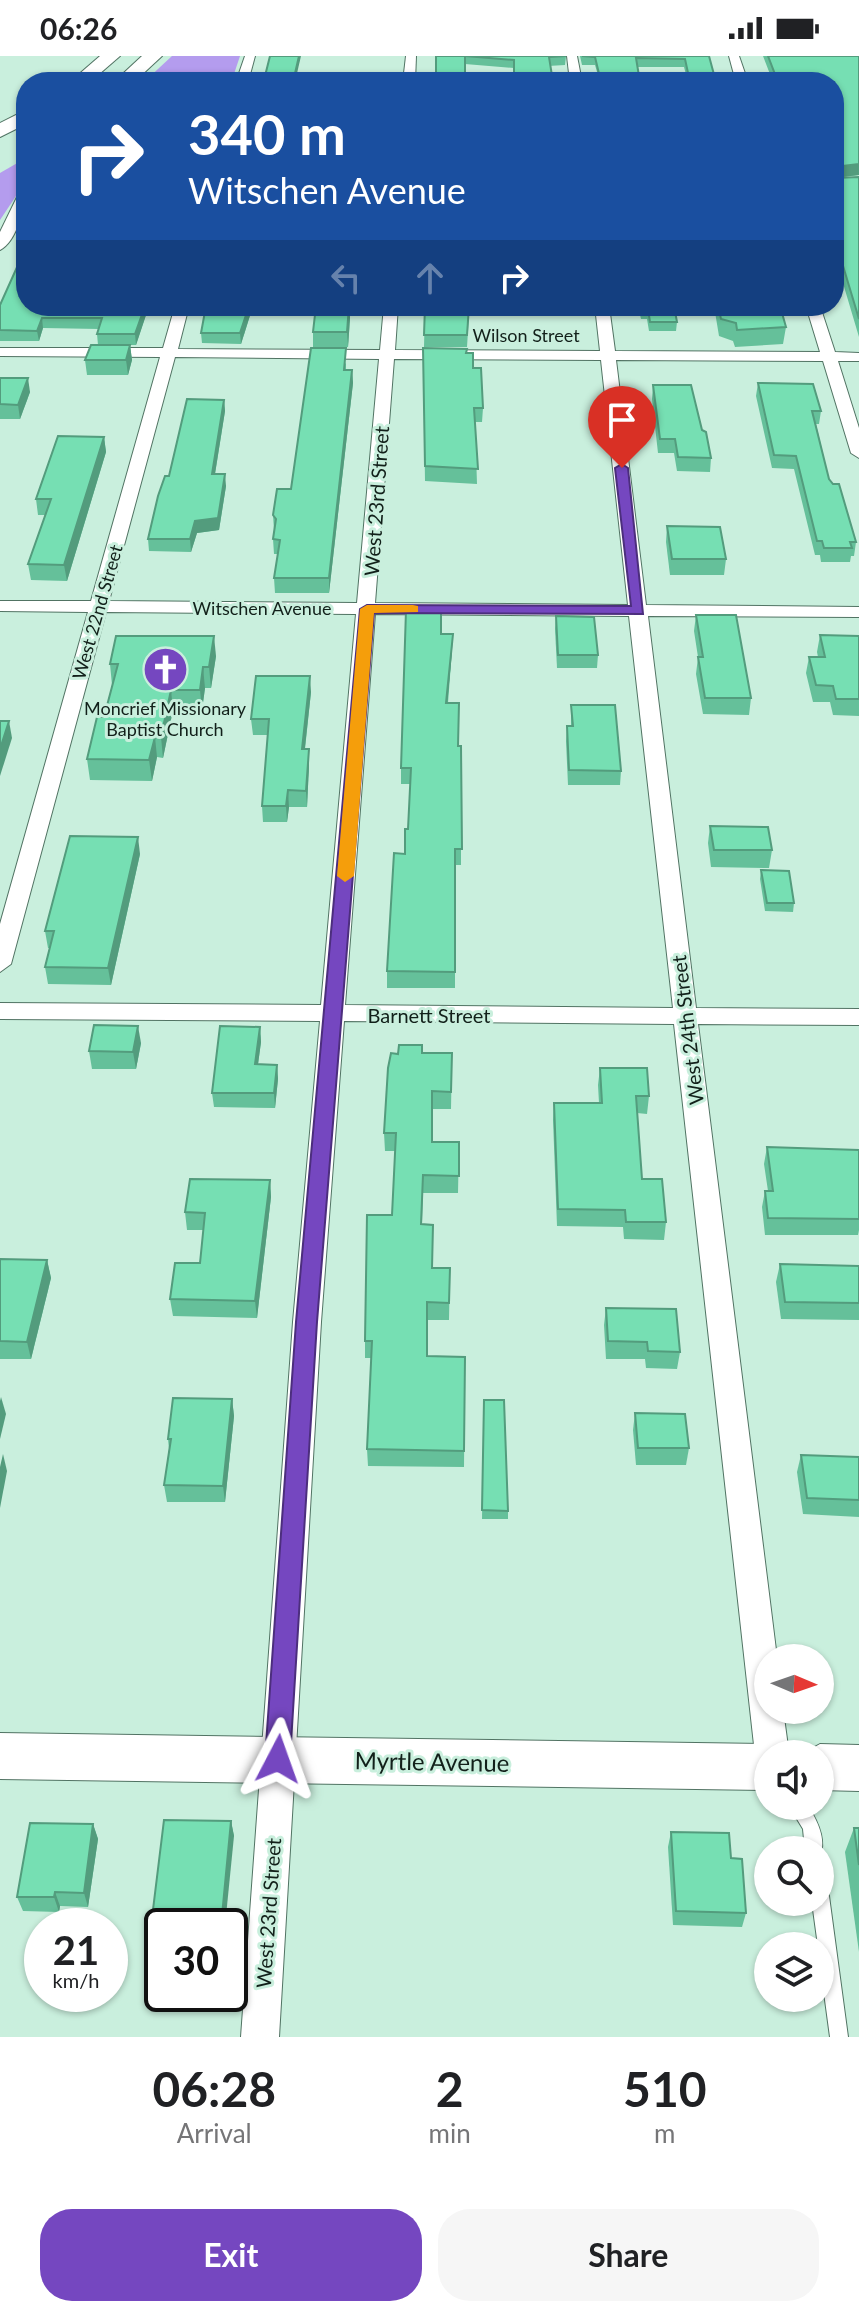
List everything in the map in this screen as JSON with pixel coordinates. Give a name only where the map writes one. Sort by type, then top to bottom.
[{"type":"highway","points":[[91,72],[111,56]]},
{"type":"highway","points":[[135,72],[153,56]]},
{"type":"main road","name":"Myrtle Avenue","points":[[0,1756],[754,1767]]},
{"type":"main road","points":[[834,1767],[859,1768]]},
{"type":"street","points":[[0,246],[16,212]]},
{"type":"street","name":"West 22nd Street","points":[[0,964],[179,316]]},
{"type":"street","name":"West 23rd Street","points":[[260,2037],[305,1338],[390,316]]},
{"type":"street","name":"West 24th Street","points":[[603,316],[770,1740]]},
{"type":"street","points":[[816,316],[859,453]]},
{"type":"street","name":"Wilson Street","points":[[0,352],[859,357]]},
{"type":"street","name":"Witschen Avenue","points":[[0,606],[859,612]]},
{"type":"street","name":"Barnett Street","points":[[0,1011],[859,1017]]},
{"type":"lane","points":[[823,1916],[839,2037]]},
{"type":"shaded area","points":[[172,56],[240,56],[235,72],[155,72]]},
{"type":"shaded area","points":[[16,164],[16,196],[0,220],[0,173]]},
{"type":"building","points":[[270,56],[299,56],[295,72],[266,72]]},
{"type":"building","points":[[436,56],[465,56],[465,72],[436,72]]},
{"type":"building","points":[[465,56],[566,56],[549,57],[551,72],[514,72],[514,60]]},
{"type":"building","points":[[582,56],[709,56],[713,72],[688,72],[685,59],[636,58],[638,72],[599,72],[595,57]]},
{"type":"building","points":[[768,56],[859,56],[859,164],[844,166],[844,72],[774,72]]},
{"type":"building","points":[[859,177],[859,319],[844,269],[844,178]]},
{"type":"building","points":[[16,269],[16,316],[141,316],[135,334],[97,334],[102,318],[42,318],[37,331],[0,330],[0,305]]},
{"type":"building","points":[[204,316],[246,316],[240,333],[201,333]]},
{"type":"building","points":[[315,316],[348,316],[347,332],[313,332]]},
{"type":"building","points":[[425,316],[468,316],[467,335],[424,335]]},
{"type":"building","points":[[649,316],[676,316],[677,322],[650,322]]},
{"type":"building","points":[[720,316],[783,316],[786,327],[737,330],[736,323],[721,319]]},
{"type":"building","points":[[91,345],[130,345],[126,360],[85,360]]},
{"type":"building","points":[[311,348],[346,348],[344,370],[352,370],[329,578],[274,578],[280,540],[273,539],[277,489],[291,489]]},
{"type":"building","points":[[423,348],[467,349],[466,353],[473,353],[473,368],[481,368],[483,408],[474,408],[478,469],[425,466]]},
{"type":"building","points":[[0,378],[28,378],[18,405],[0,404]]},
{"type":"building","points":[[758,383],[813,384],[821,411],[812,411],[829,479],[833,484],[839,484],[856,542],[850,542],[852,548],[824,548],[822,541],[817,541],[796,456],[774,455]]},
{"type":"building","points":[[653,385],[691,385],[711,458],[678,457],[675,439],[660,439]]},
{"type":"building","points":[[187,399],[224,400],[212,474],[225,474],[218,518],[195,521],[190,539],[148,539],[158,496],[165,476],[169,476]]},
{"type":"building","points":[[58,436],[104,437],[64,565],[28,564],[51,499],[36,499]]},
{"type":"building","points":[[667,526],[720,527],[726,559],[672,559]]},
{"type":"building","points":[[441,609],[441,634],[453,634],[446,703],[459,703],[458,746],[461,746],[462,849],[455,849],[455,972],[387,971],[394,853],[405,854],[405,829],[408,829],[411,768],[401,768],[406,610]]},
{"type":"building","points":[[696,615],[736,615],[751,698],[705,698],[698,657],[703,657]]},
{"type":"building","points":[[556,616],[594,617],[598,655],[558,655]]},
{"type":"building","points":[[820,635],[859,636],[859,699],[836,699],[833,686],[816,685],[809,657],[825,657]]},
{"type":"building","points":[[116,636],[214,636],[209,667],[203,667],[200,690],[171,690],[161,737],[155,737],[149,760],[87,759],[97,717],[104,717],[118,664],[110,664]]},
{"type":"building","points":[[256,676],[310,676],[302,749],[309,749],[306,791],[288,790],[286,806],[262,806],[269,719],[251,719]]},
{"type":"building","points":[[571,705],[615,705],[621,771],[569,770],[567,726],[573,726]]},
{"type":"building","points":[[0,721],[9,721],[0,749]]},
{"type":"building","points":[[710,826],[768,827],[772,850],[714,850]]},
{"type":"building","points":[[70,836],[138,837],[108,968],[45,967],[54,931],[45,931]]},
{"type":"building","points":[[761,870],[789,871],[794,903],[767,903]]},
{"type":"building","points":[[94,1025],[138,1026],[133,1052],[89,1051]]},
{"type":"building","points":[[220,1026],[260,1027],[255,1064],[277,1065],[274,1093],[212,1093]]},
{"type":"building","points":[[399,1045],[422,1045],[422,1053],[452,1053],[451,1092],[432,1091],[432,1142],[459,1142],[459,1176],[423,1175],[421,1224],[433,1225],[432,1268],[450,1268],[449,1303],[427,1302],[427,1356],[465,1357],[464,1451],[367,1449],[372,1341],[365,1341],[367,1215],[392,1215],[396,1133],[384,1133],[388,1068],[391,1053],[398,1054]]},
{"type":"building","points":[[600,1068],[647,1068],[649,1096],[636,1096],[642,1179],[662,1179],[666,1222],[626,1222],[625,1210],[558,1209],[554,1103],[602,1103]]},
{"type":"building","points":[[767,1147],[859,1150],[859,1219],[768,1218],[765,1191],[773,1191]]},
{"type":"building","points":[[190,1179],[270,1180],[255,1301],[170,1299],[175,1263],[200,1263],[205,1213],[185,1212]]},
{"type":"building","points":[[0,1259],[47,1260],[27,1342],[0,1341]]},
{"type":"building","points":[[780,1264],[859,1266],[859,1303],[785,1302]]},
{"type":"building","points":[[606,1308],[676,1309],[680,1352],[648,1351],[647,1342],[608,1341]]},
{"type":"building","points":[[173,1398],[232,1399],[223,1486],[164,1485]]},
{"type":"building","points":[[484,1400],[504,1400],[508,1511],[482,1510]]},
{"type":"building","points":[[635,1413],[685,1414],[689,1448],[638,1448]]},
{"type":"building","points":[[801,1455],[859,1457],[859,1500],[807,1498]]},
{"type":"building","points":[[164,1820],[231,1821],[223,1908],[153,1908]]},
{"type":"building","points":[[30,1823],[93,1824],[84,1893],[55,1892],[54,1897],[17,1897]]},
{"type":"building","points":[[854,1828],[859,1828],[859,1865]]},
{"type":"building","points":[[671,1832],[729,1833],[731,1858],[742,1859],[746,1913],[676,1911]]},
{"type":"slow traffic","points":[[345,876],[367,609],[413,609]]},
{"type":"place","name":"Moncrief Missionary Baptist Church","points":[[165,670]]},
{"type":"route","points":[[278,1759],[307,1322],[367,609],[638,611],[622,468]]}]
